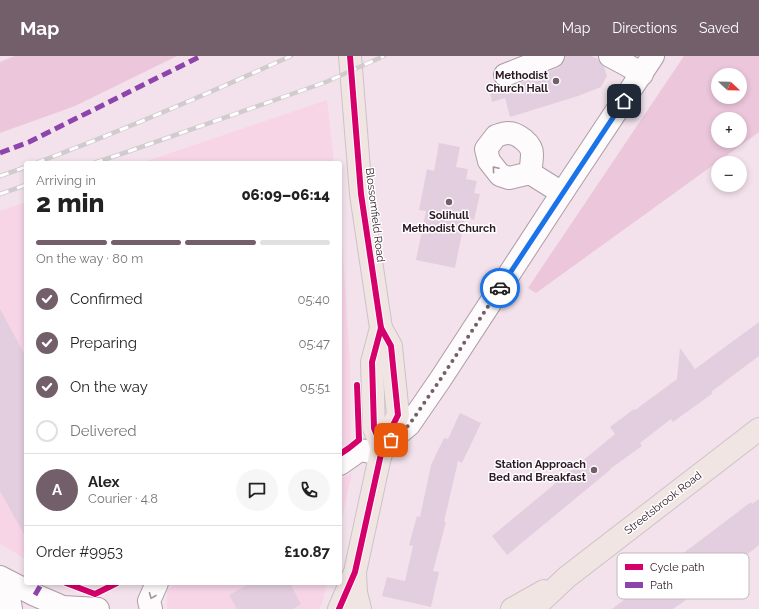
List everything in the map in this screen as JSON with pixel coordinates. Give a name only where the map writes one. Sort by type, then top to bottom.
[{"type":"main road","name":"Blossomfield Road","points":[[339,609],[355,572],[382,450],[398,415],[391,346],[380,328],[361,194],[350,56]]},
{"type":"main road","name":"Streetsbrook Road","points":[[533,609],[567,577],[759,429]]},
{"type":"main road","name":"Blossomfield Road","points":[[355,572],[356,593],[360,609]]},
{"type":"main road","name":"Streetsbrook Road","points":[[512,609],[567,577]]},
{"type":"street","points":[[505,75],[553,56]]},
{"type":"street","points":[[610,56],[642,74]]},
{"type":"street","points":[[342,463],[360,450],[382,450],[409,425],[653,56]]},
{"type":"street","points":[[530,173],[562,193]]},
{"type":"street","points":[[0,576],[63,608],[98,609]]},
{"type":"street","points":[[0,580],[11,609]]},
{"type":"street","points":[[151,609],[149,601],[157,585]]},
{"type":"shaded area","points":[[15,56],[177,56],[75,106],[0,133],[0,62]]},
{"type":"shaded area","points":[[684,56],[759,56],[759,132],[747,141],[747,112],[711,112],[711,148],[737,148],[726,156],[711,156],[711,167],[536,293],[528,288]]},
{"type":"shaded area","points":[[327,100],[334,161],[147,161]]},
{"type":"shaded area","points":[[24,203],[24,558],[0,544],[0,211]]},
{"type":"shaded area","points":[[342,246],[350,357],[351,441],[342,447]]},
{"type":"shaded area","points":[[352,473],[342,517],[342,478]]},
{"type":"shaded area","points":[[174,585],[327,585],[322,604],[319,609],[167,609],[167,590]]},
{"type":"building","name":"Methodist Church Hall","points":[[565,56],[591,56],[598,59],[604,67],[607,76],[601,87],[578,96],[510,117],[505,98],[492,102],[489,87],[497,85],[510,87],[558,68],[563,63]]},
{"type":"building","name":"Solihull Methodist Church","points":[[439,143],[460,147],[456,167],[468,169],[466,179],[477,181],[474,193],[480,194],[474,220],[465,218],[455,268],[416,260],[426,211],[419,210],[427,169],[434,171]]},
{"type":"building","points":[[0,309],[24,353],[24,534],[0,491]]},
{"type":"building","points":[[759,322],[759,356],[711,392],[713,393],[673,422],[671,419],[640,443],[642,446],[610,469],[507,555],[492,536],[615,434],[610,427],[677,379],[680,348],[695,369]]},
{"type":"building","points":[[460,413],[481,423],[462,463],[458,461],[444,522],[446,522],[433,571],[439,572],[431,607],[382,596],[387,577],[405,581],[413,546],[409,545],[417,516],[420,517],[431,465],[444,438],[448,439]]},
{"type":"building","points":[[759,499],[759,545],[749,553],[683,553],[751,502],[752,504]]},
{"type":"building","points":[[247,585],[291,585],[301,604],[293,609],[237,609],[229,595]]},
{"type":"building","points":[[625,599],[686,600],[673,609],[612,609]]},
{"type":"railway","points":[[41,161],[164,112],[291,56]]},
{"type":"railway","points":[[100,161],[326,82],[384,56]]},
{"type":"railway","points":[[0,176],[24,168]]},
{"type":"railway","points":[[0,194],[24,186]]},
{"type":"marked path","points":[[0,153],[29,142],[201,56]]},
{"type":"marked path","points":[[35,595],[41,585]]},
{"type":"cycle path","points":[[350,56],[361,194],[381,328],[372,362],[374,428],[382,447]]},
{"type":"cycle path","points":[[381,328],[391,346],[398,415],[382,447]]},
{"type":"cycle path","points":[[342,453],[359,440],[357,385]]},
{"type":"cycle path","points":[[339,609],[355,572],[381,454]]},
{"type":"cycle path","points":[[71,585],[95,594],[113,585]]},
{"type":"way so far","points":[[391,440],[409,425],[500,288]]},
{"type":"place","name":"Methodist Church Hall","points":[[556,81]]},
{"type":"place","name":"Solihull Methodist Church","points":[[449,202]]},
{"type":"place","name":"Station Approach Bed and Breakfast","points":[[594,470]]},
{"type":"route","points":[[500,288],[624,101]]}]
